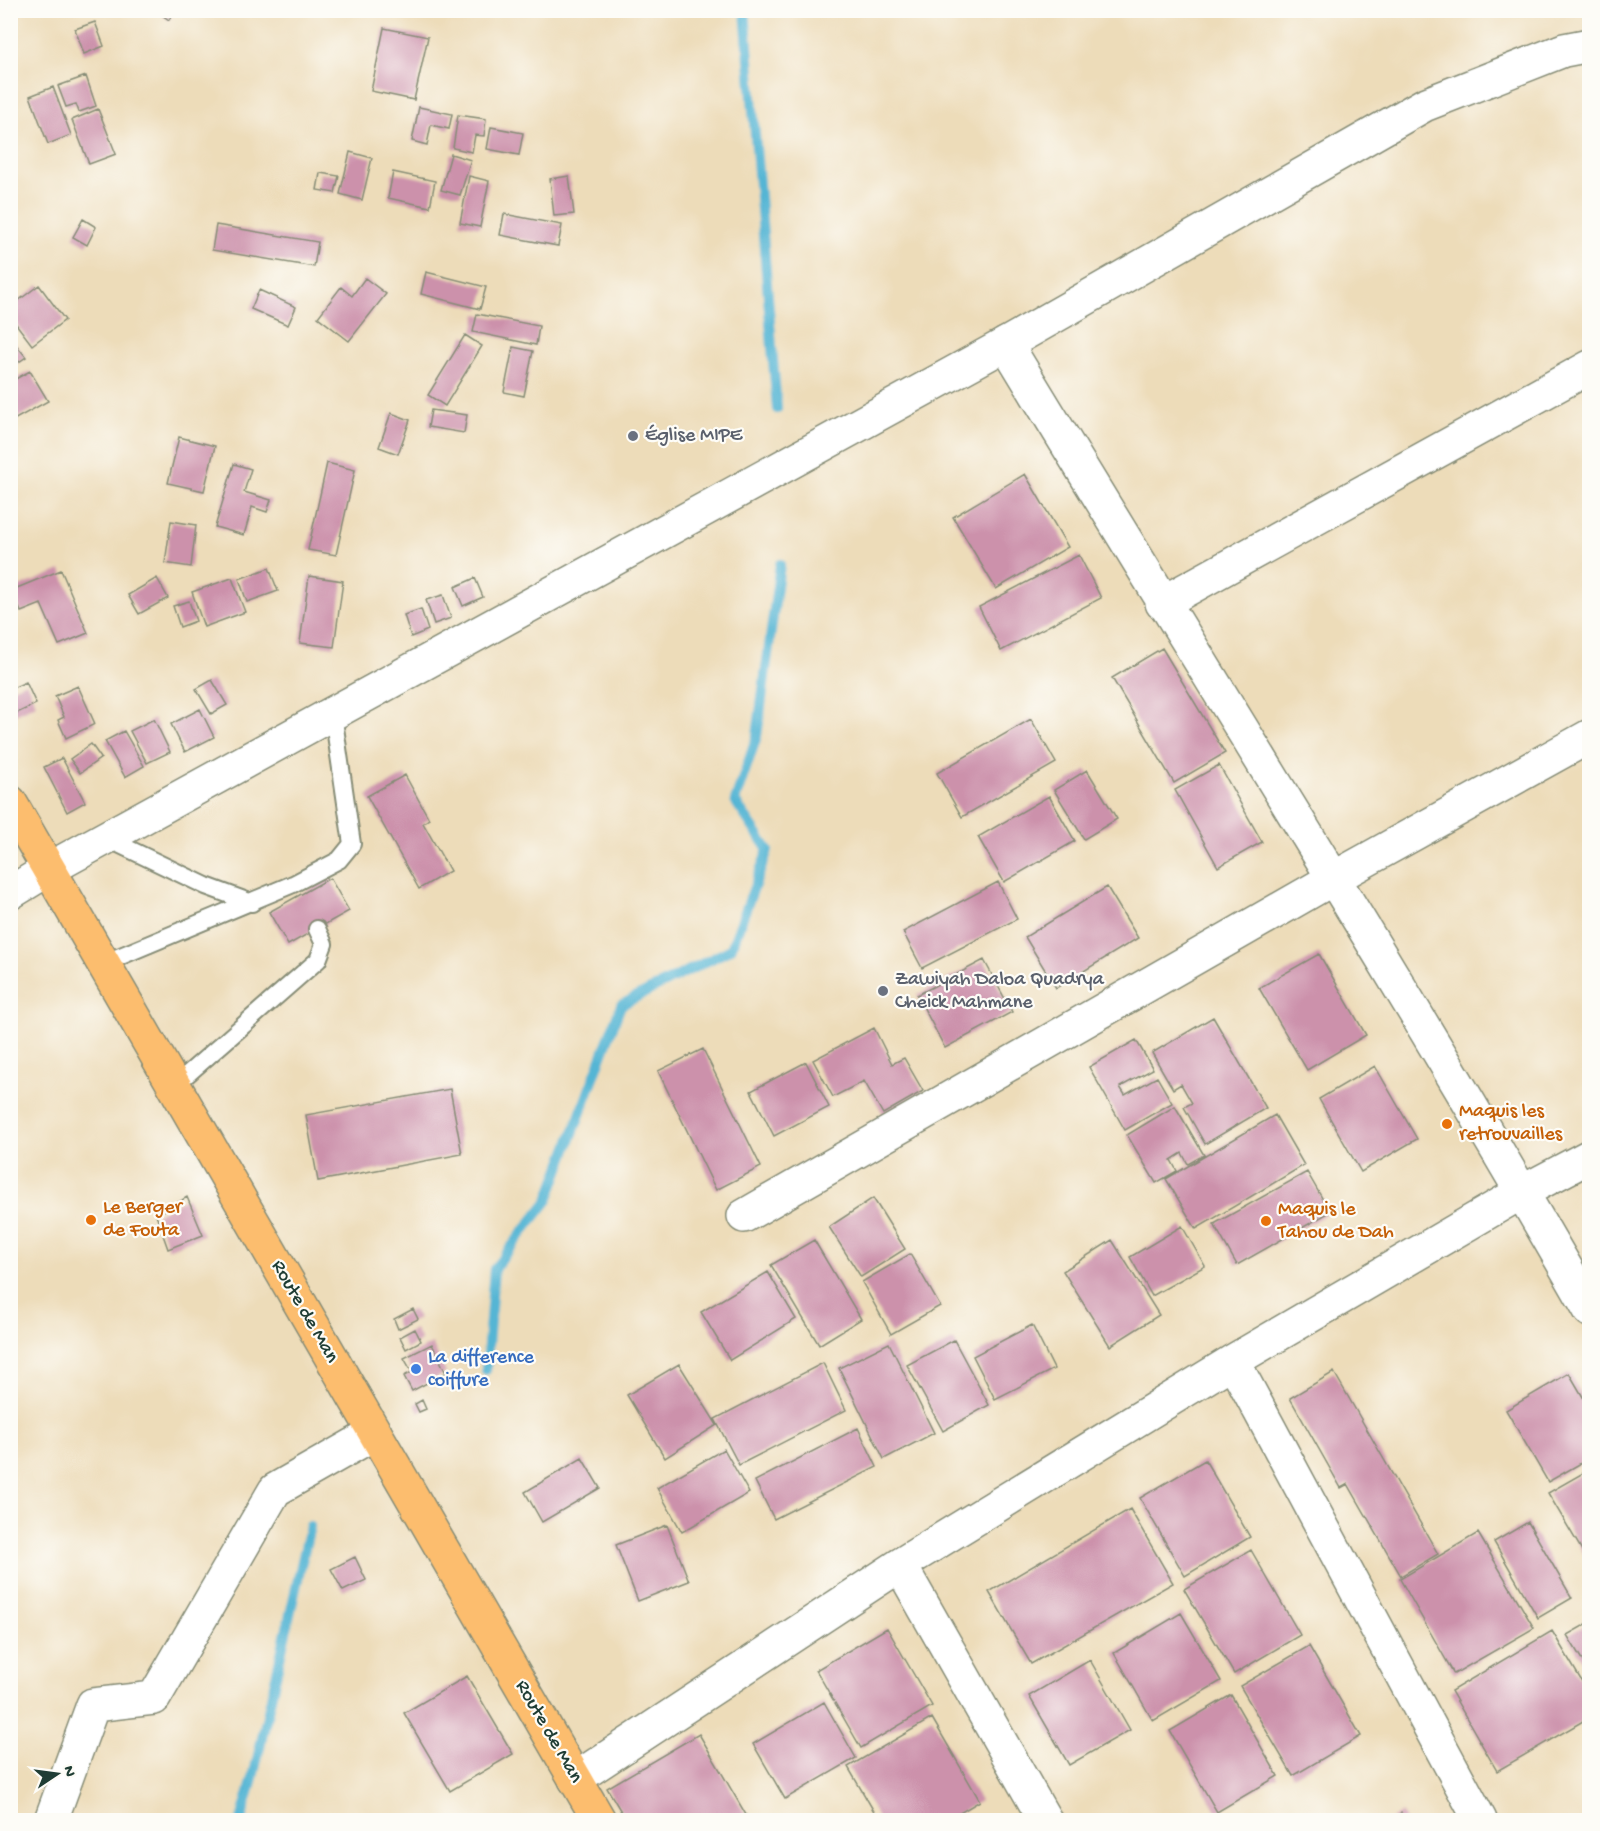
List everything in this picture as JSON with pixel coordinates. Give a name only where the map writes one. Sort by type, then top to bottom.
[{"type":"highway","name":"Route de Man","points":[[10,802],[599,1821]]},
{"type":"street","points":[[10,893],[49,869],[1006,344],[1424,105],[1564,50],[1590,45]]},
{"type":"street","points":[[1006,344],[1162,603],[1334,878],[1590,1310]]},
{"type":"street","points":[[1162,603],[1590,367]]},
{"type":"street","points":[[744,1216],[1334,878],[1590,736]]},
{"type":"street","points":[[575,1779],[900,1565],[1233,1361],[1522,1192],[1590,1156]]},
{"type":"street","points":[[1233,1361],[1480,1821]]},
{"type":"street","points":[[51,1821],[93,1705],[154,1698],[275,1490],[375,1433]]},
{"type":"street","points":[[900,1565],[1045,1821]]},
{"type":"lane","points":[[104,963],[252,903],[296,890],[339,860],[352,844],[333,714]]},
{"type":"lane","points":[[106,838],[206,886],[252,903]]},
{"type":"lane","points":[[174,1086],[318,960],[324,944],[317,929]]},
{"type":"building","points":[[155,10],[175,10],[169,20]]},
{"type":"building","points":[[95,22],[104,46],[84,54],[75,29]]},
{"type":"building","points":[[384,28],[428,37],[414,100],[371,91]]},
{"type":"building","points":[[86,76],[96,106],[79,112],[76,104],[66,107],[58,86]]},
{"type":"building","points":[[53,87],[71,135],[48,144],[30,96]]},
{"type":"building","points":[[419,107],[452,114],[449,129],[431,125],[427,145],[412,141]]},
{"type":"building","points":[[98,109],[116,154],[89,164],[72,120]]},
{"type":"building","points":[[458,115],[486,119],[484,136],[475,135],[472,152],[453,148]]},
{"type":"building","points":[[491,127],[523,133],[519,155],[487,149]]},
{"type":"building","points":[[350,152],[372,158],[362,200],[340,194]]},
{"type":"building","points":[[451,154],[471,160],[460,195],[441,190]]},
{"type":"building","points":[[393,172],[435,181],[430,207],[388,198]]},
{"type":"building","points":[[320,173],[339,176],[335,193],[317,190]]},
{"type":"building","points":[[469,176],[489,181],[480,227],[460,223]]},
{"type":"building","points":[[569,176],[574,214],[554,216],[550,179]]},
{"type":"building","points":[[504,214],[562,225],[558,246],[500,235]]},
{"type":"building","points":[[83,219],[96,227],[87,245],[73,237]]},
{"type":"building","points":[[216,225],[318,242],[314,267],[212,250]]},
{"type":"building","points":[[426,272],[486,287],[480,309],[421,294]]},
{"type":"building","points":[[365,278],[386,294],[349,341],[318,317],[341,287],[352,296]]},
{"type":"building","points":[[39,285],[65,320],[32,345],[10,316],[10,307]]},
{"type":"building","points":[[259,290],[296,307],[288,325],[251,309]]},
{"type":"building","points":[[477,314],[539,326],[536,345],[473,332]]},
{"type":"building","points":[[465,335],[482,346],[445,406],[428,395]]},
{"type":"building","points":[[10,337],[26,357],[10,368]]},
{"type":"building","points":[[513,347],[533,351],[524,396],[504,392]]},
{"type":"building","points":[[30,371],[48,401],[10,422],[10,382]]},
{"type":"building","points":[[431,410],[467,415],[464,433],[428,427]]},
{"type":"building","points":[[391,413],[410,420],[398,454],[379,447]]},
{"type":"building","points":[[179,437],[215,446],[204,491],[168,483]]},
{"type":"building","points":[[327,463],[355,470],[336,555],[308,550]]},
{"type":"building","points":[[234,464],[251,469],[244,492],[271,500],[267,512],[252,507],[244,535],[215,527]]},
{"type":"building","points":[[1025,474],[1068,547],[996,589],[953,517]]},
{"type":"building","points":[[171,521],[196,525],[191,567],[165,563]]},
{"type":"building","points":[[1079,555],[1101,598],[1001,651],[979,607]]},
{"type":"building","points":[[269,568],[278,591],[247,602],[239,579]]},
{"type":"building","points":[[61,570],[88,633],[59,645],[41,604],[21,612],[12,590]]},
{"type":"building","points":[[309,576],[343,581],[334,647],[300,643]]},
{"type":"building","points":[[157,578],[168,598],[139,614],[128,595]]},
{"type":"building","points":[[232,578],[245,612],[204,627],[192,592]]},
{"type":"building","points":[[475,578],[483,597],[463,606],[455,587]]},
{"type":"building","points":[[443,595],[451,618],[434,624],[426,600]]},
{"type":"building","points":[[189,601],[196,621],[180,627],[173,606]]},
{"type":"building","points":[[421,609],[428,630],[411,637],[404,615]]},
{"type":"building","points":[[1162,648],[1225,753],[1174,783],[1112,678]]},
{"type":"building","points":[[212,680],[227,705],[211,714],[196,689]]},
{"type":"building","points":[[26,682],[36,704],[15,714],[10,704],[10,689]]},
{"type":"building","points":[[78,686],[95,724],[66,738],[58,720],[64,717],[55,696]]},
{"type":"building","points":[[200,709],[214,737],[185,752],[171,724]]},
{"type":"building","points":[[154,719],[170,752],[147,763],[130,731]]},
{"type":"building","points":[[1031,719],[1056,763],[962,817],[937,773]]},
{"type":"building","points":[[124,731],[144,766],[125,777],[105,741]]},
{"type":"building","points":[[91,744],[101,758],[80,773],[70,759]]},
{"type":"building","points":[[62,758],[85,802],[67,812],[44,767]]},
{"type":"building","points":[[1219,765],[1262,842],[1218,867],[1175,790]]},
{"type":"building","points":[[1087,770],[1117,819],[1084,839],[1054,790]]},
{"type":"building","points":[[405,775],[429,819],[423,823],[450,871],[419,889],[367,796]]},
{"type":"building","points":[[1049,796],[1075,841],[1004,882],[978,837]]},
{"type":"building","points":[[330,878],[349,911],[288,945],[269,912]]},
{"type":"building","points":[[998,882],[1017,919],[922,968],[903,932]]},
{"type":"building","points":[[1107,887],[1138,938],[1056,988],[1025,937]]},
{"type":"building","points":[[1319,954],[1366,1035],[1307,1070],[1259,988]]},
{"type":"building","points":[[984,960],[1012,1012],[945,1048],[917,995]]},
{"type":"building","points":[[1213,1017],[1266,1108],[1205,1144],[1184,1107],[1192,1103],[1181,1084],[1173,1089],[1152,1053]]},
{"type":"building","points":[[874,1028],[892,1064],[904,1058],[923,1091],[883,1114],[864,1081],[833,1097],[813,1060]]},
{"type":"building","points":[[1136,1040],[1153,1069],[1120,1087],[1125,1095],[1157,1077],[1172,1103],[1125,1130],[1089,1067]]},
{"type":"building","points":[[703,1049],[761,1167],[716,1190],[658,1071]]},
{"type":"building","points":[[806,1062],[829,1107],[774,1136],[751,1091]]},
{"type":"building","points":[[1375,1066],[1417,1139],[1361,1172],[1319,1099]]},
{"type":"building","points":[[450,1089],[462,1154],[318,1181],[306,1115]]},
{"type":"building","points":[[1175,1106],[1204,1155],[1188,1164],[1182,1153],[1171,1160],[1177,1171],[1156,1183],[1127,1135]]},
{"type":"building","points":[[1275,1115],[1304,1165],[1196,1229],[1166,1179]]},
{"type":"building","points":[[1307,1172],[1330,1212],[1237,1265],[1214,1224]]},
{"type":"building","points":[[187,1197],[203,1235],[168,1249],[156,1215]]},
{"type":"building","points":[[873,1198],[905,1249],[861,1277],[829,1227]]},
{"type":"building","points":[[1182,1226],[1205,1266],[1152,1296],[1130,1257]]},
{"type":"building","points":[[814,1240],[861,1319],[819,1345],[771,1265]]},
{"type":"building","points":[[1112,1240],[1159,1315],[1110,1346],[1063,1271]]},
{"type":"building","points":[[910,1254],[940,1306],[891,1334],[862,1282]]},
{"type":"building","points":[[768,1272],[796,1319],[730,1360],[701,1312]]},
{"type":"building","points":[[413,1309],[418,1319],[398,1329],[394,1319]]},
{"type":"building","points":[[1032,1325],[1054,1369],[995,1399],[973,1356]]},
{"type":"building","points":[[415,1329],[421,1341],[406,1349],[400,1337]]},
{"type":"building","points":[[954,1340],[989,1405],[943,1431],[907,1365]]},
{"type":"building","points":[[889,1343],[934,1433],[884,1459],[839,1368]]},
{"type":"building","points":[[432,1344],[446,1373],[412,1391],[404,1376],[412,1372],[404,1358]]},
{"type":"building","points":[[823,1363],[846,1410],[739,1465],[715,1419]]},
{"type":"building","points":[[679,1364],[717,1425],[665,1458],[627,1395]]},
{"type":"building","points":[[1334,1372],[1438,1554],[1401,1576],[1348,1484],[1341,1488],[1290,1398]]},
{"type":"building","points":[[1569,1373],[1590,1409],[1590,1458],[1548,1482],[1506,1410]]},
{"type":"building","points":[[422,1400],[426,1409],[419,1412],[415,1404]]},
{"type":"building","points":[[858,1428],[877,1467],[774,1519],[755,1481]]},
{"type":"building","points":[[724,1449],[749,1493],[682,1532],[657,1488]]},
{"type":"building","points":[[582,1458],[600,1488],[542,1522],[525,1492]]},
{"type":"building","points":[[1205,1460],[1250,1537],[1185,1576],[1140,1498]]},
{"type":"building","points":[[1590,1469],[1590,1564],[1548,1493]]},
{"type":"building","points":[[1130,1509],[1173,1583],[1031,1664],[989,1592]]},
{"type":"building","points":[[1528,1522],[1572,1598],[1538,1618],[1494,1542]]},
{"type":"building","points":[[667,1525],[689,1581],[638,1601],[616,1545]]},
{"type":"building","points":[[1478,1533],[1534,1628],[1454,1674],[1400,1579]]},
{"type":"building","points":[[1251,1550],[1300,1635],[1234,1674],[1184,1589]]},
{"type":"building","points":[[355,1557],[366,1580],[343,1591],[331,1569]]},
{"type":"building","points":[[1181,1613],[1221,1681],[1153,1721],[1114,1653]]},
{"type":"building","points":[[1590,1622],[1590,1673],[1567,1635]]},
{"type":"building","points":[[887,1628],[932,1706],[861,1748],[816,1670]]},
{"type":"building","points":[[1552,1631],[1590,1695],[1590,1717],[1497,1771],[1451,1691]]},
{"type":"building","points":[[1309,1646],[1361,1736],[1293,1776],[1240,1686]]},
{"type":"building","points":[[1090,1660],[1130,1730],[1069,1765],[1029,1696]]},
{"type":"building","points":[[467,1676],[513,1754],[450,1791],[404,1713]]},
{"type":"building","points":[[1231,1695],[1278,1776],[1217,1812],[1170,1731]]},
{"type":"building","points":[[824,1702],[856,1758],[785,1799],[753,1744]]},
{"type":"building","points":[[932,1718],[980,1801],[948,1820],[879,1820],[848,1767]]},
{"type":"building","points":[[699,1734],[749,1820],[626,1820],[607,1788]]},
{"type":"building","points":[[1401,1813],[1406,1820],[1390,1820]]},
{"type":"waterway","points":[[745,10],[777,409]]},
{"type":"waterway","points":[[486,1370],[494,1269],[548,1200],[621,1005],[731,949],[768,850],[735,801],[757,736],[780,564]]},
{"type":"waterway","points":[[241,1820],[252,1782],[310,1526]]},
{"type":"place","name":"Église MIPE","points":[[633,436]]},
{"type":"place","name":"Zawiyah Daloa Quadrya Cheick Mahmane","points":[[883,991]]},
{"type":"place","name":"Maquis les retrouvailles","points":[[1447,1124]]},
{"type":"place","name":"Le Berger de Fouta","points":[[91,1220]]},
{"type":"place","name":"Maquis le Tahou de Dah","points":[[1266,1221]]},
{"type":"place","name":"La difference coiffure","points":[[416,1369]]}]
